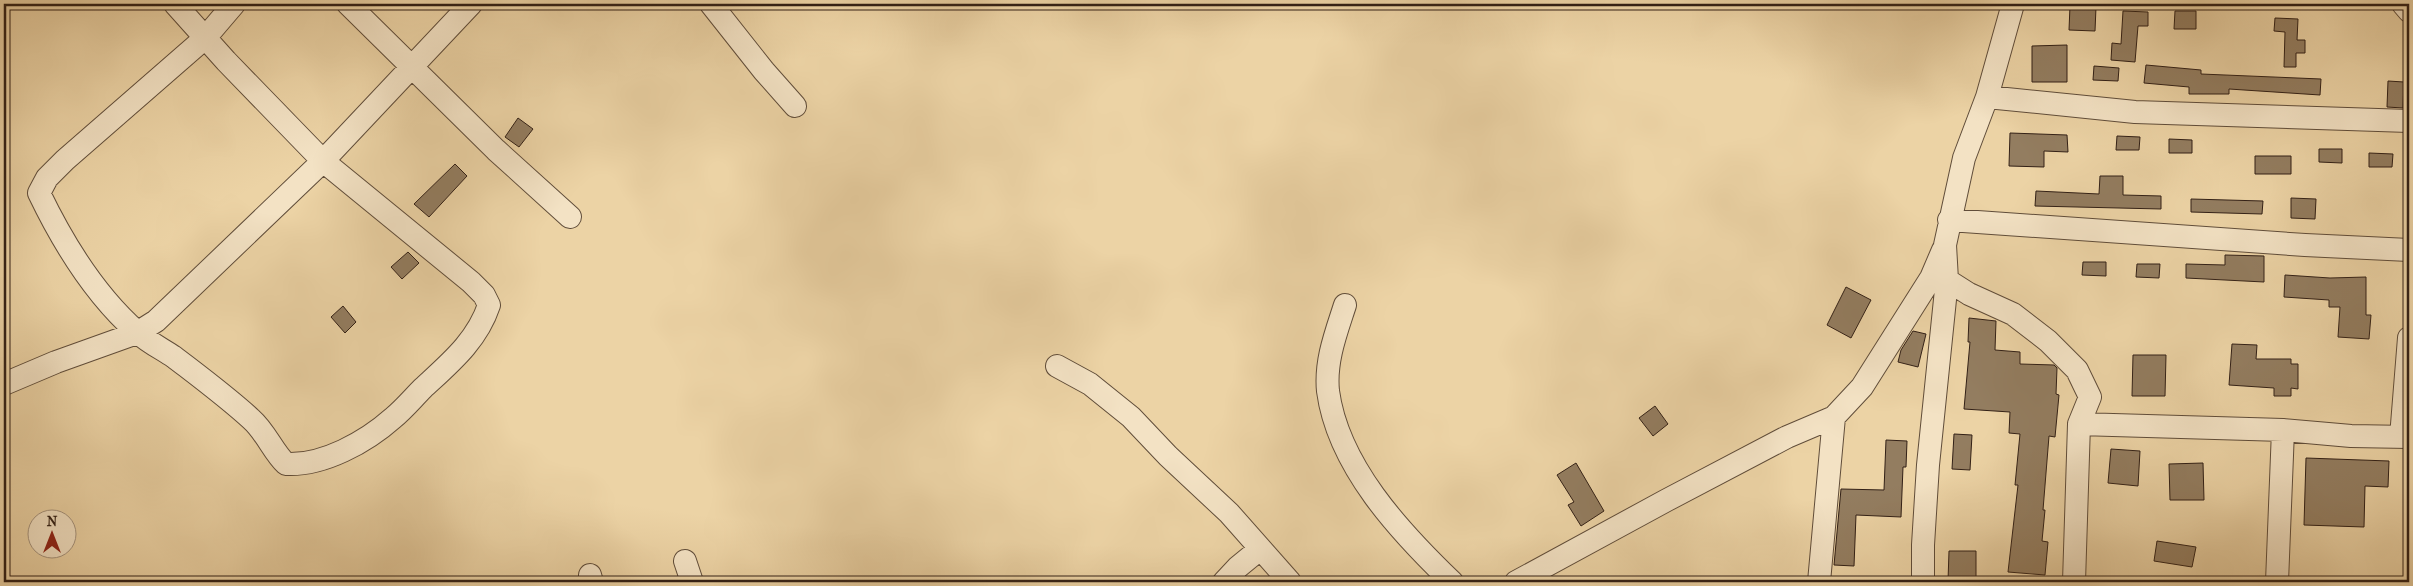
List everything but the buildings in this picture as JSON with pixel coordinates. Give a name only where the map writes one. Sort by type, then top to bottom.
[{"type":"street","points":[[175,4],[205,38],[323,161],[470,282],[484,295],[489,305],[485,318],[467,347],[394,417],[373,434],[330,455],[308,463],[286,464],[280,459],[270,441],[253,420],[174,358],[137,332],[92,281],[66,242],[39,193],[47,178],[65,160],[205,38],[234,4]]},
{"type":"street","points":[[348,4],[496,150],[570,217]]},
{"type":"street","points":[[4,384],[56,362],[137,332],[156,321],[323,161],[411,66],[472,4]]},
{"type":"street","points":[[710,4],[795,106]]},
{"type":"street","points":[[1923,582],[1923,545],[1928,465],[1947,280],[1945,245],[1964,158],[1987,97],[2013,4]]},
{"type":"street","points":[[2403,4],[2409,11]]},
{"type":"street","points":[[1987,97],[2135,112],[2409,121]]},
{"type":"street","points":[[1949,220],[2305,245],[2409,250]]},
{"type":"street","points":[[1529,579],[1608,530],[1787,437],[1834,417],[1862,387],[1931,278],[1945,245]]},
{"type":"street","points":[[1947,280],[1969,294],[2013,314],[2048,341],[2077,370],[2090,397],[2079,424],[2074,582]]},
{"type":"street","points":[[1345,305],[1329,359],[1328,390],[1340,437],[1389,516],[1416,547],[1452,582]]},
{"type":"street","points":[[2079,424],[2283,430],[2351,436],[2405,437],[2409,338]]},
{"type":"street","points":[[1057,366],[1090,384],[1131,417],[1168,456],[1229,513],[1290,582]]},
{"type":"street","points":[[1819,582],[1834,417]]},
{"type":"street","points":[[2277,582],[2283,430]]},
{"type":"street","points":[[1224,582],[1238,567],[1260,549]]},
{"type":"street","points":[[685,561],[692,582]]}]
